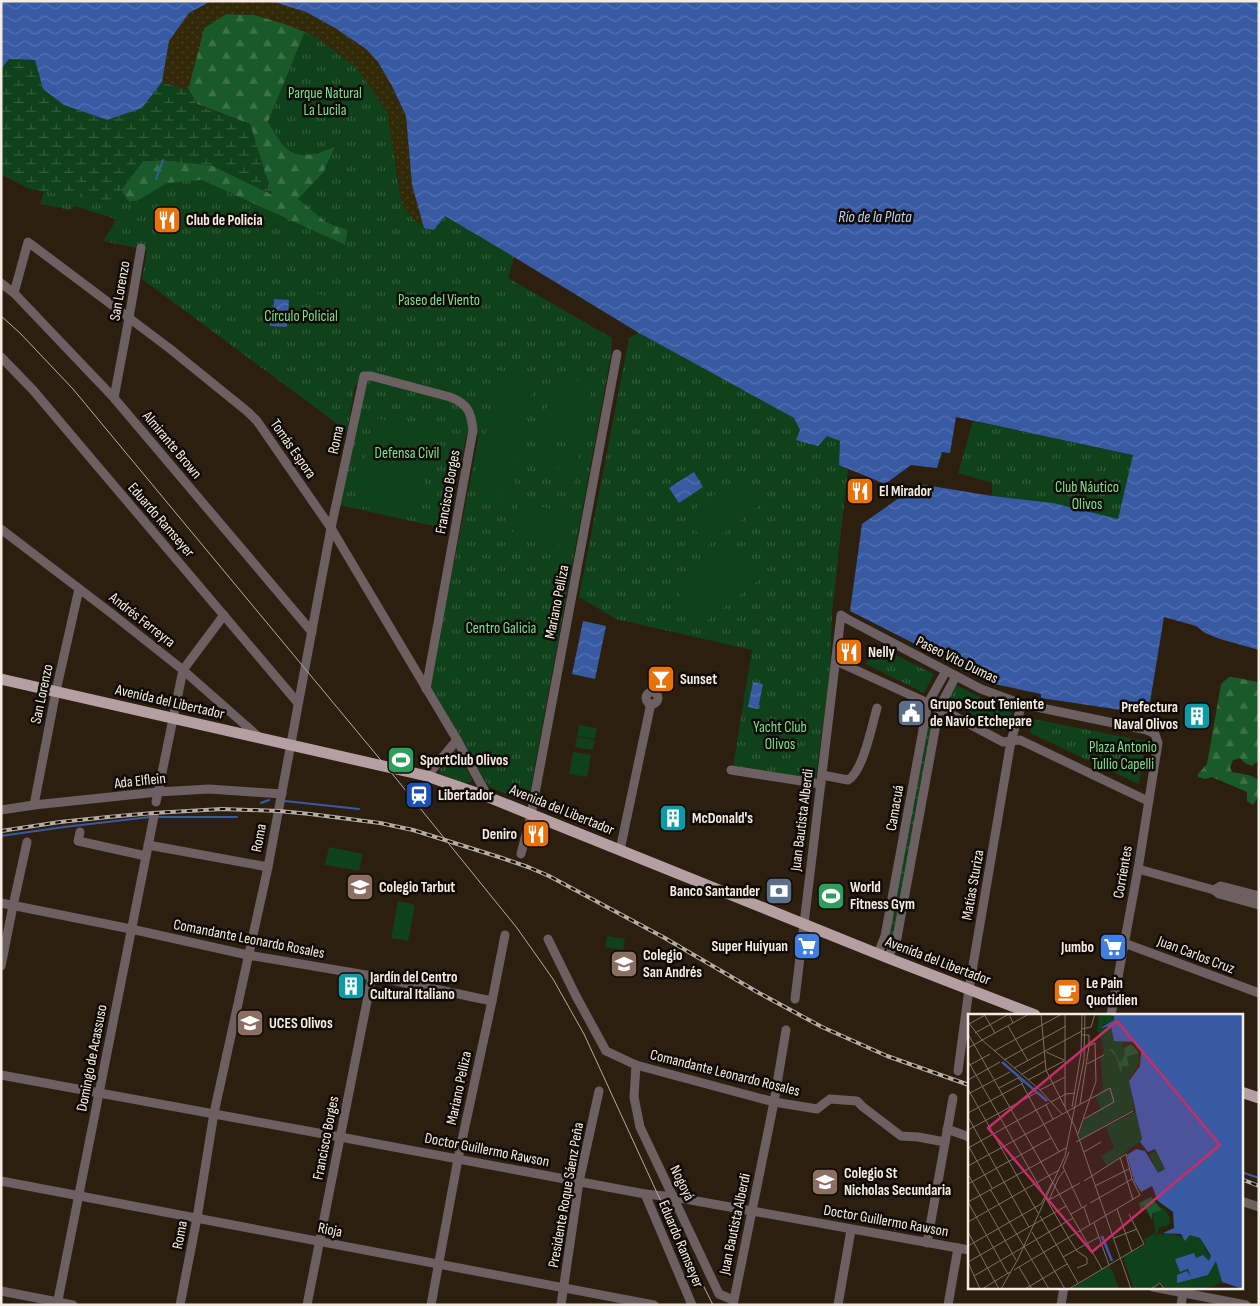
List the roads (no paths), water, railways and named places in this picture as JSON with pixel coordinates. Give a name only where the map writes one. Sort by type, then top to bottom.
[{"type":"main road","name":"Avenida del Libertador","points":[[1,679],[427,776],[488,797],[1032,1014]]},
{"type":"main road","points":[[1242,1092],[1259,1098]]},
{"type":"street","name":"Tomás Espora","points":[[14,293],[28,242],[180,357],[257,421],[331,528],[457,740],[488,797]]},
{"type":"street","name":"San Lorenzo","points":[[114,398],[141,248]]},
{"type":"street","name":"Almirante Brown","points":[[1,283],[14,293],[114,398],[312,632]]},
{"type":"street","name":"Mariano Pelliza","points":[[521,854],[531,815],[617,354]]},
{"type":"street","name":"Eduardo Ramseyer","points":[[1,357],[33,390],[298,703]]},
{"type":"street","name":"Roma","points":[[180,1305],[197,1218],[214,1113],[268,867],[331,528],[364,376]]},
{"type":"street","name":"Francisco Borges","points":[[364,376],[371,376],[450,397],[460,401],[468,409],[471,418],[473,430],[426,689]]},
{"type":"street","name":"Andrés Ferreyra","points":[[1,529],[183,670],[260,738]]},
{"type":"street","name":"San Lorenzo","points":[[34,805],[56,691],[79,589]]},
{"type":"street","points":[[159,797],[183,670],[224,615]]},
{"type":"street","name":"Juan Bautista Alberdi","points":[[795,999],[841,615]]},
{"type":"street","name":"Paseo Vito Dumas","points":[[841,615],[981,689],[1022,704],[1147,730],[1155,734]]},
{"type":"street","points":[[836,661],[939,708],[1003,742],[1020,740],[1148,801]]},
{"type":"street","name":"Camacuá","points":[[883,956],[885,936],[928,703],[946,671]]},
{"type":"street","name":"Camacuá","points":[[883,956],[897,938],[939,708],[956,676]]},
{"type":"street","name":"Matías Sturiza","points":[[958,1071],[969,989],[1011,741],[1022,704]]},
{"type":"street","points":[[620,850],[651,705]]},
{"type":"street","points":[[730,770],[821,780],[848,780],[852,778],[863,760],[877,708]]},
{"type":"street","name":"Corrientes","points":[[1112,1014],[1158,743],[1155,734]]},
{"type":"street","points":[[427,776],[457,740]]},
{"type":"street","points":[[915,776],[926,778]]},
{"type":"street","name":"Ada Elflein","points":[[1,810],[144,794],[159,797],[209,789],[282,794]]},
{"type":"street","name":"Domingo de Acassuso","points":[[58,1303],[154,816]]},
{"type":"street","points":[[80,832],[78,841],[146,856]]},
{"type":"street","points":[[1,966],[27,842]]},
{"type":"street","points":[[148,845],[268,867]]},
{"type":"street","points":[[1138,869],[1214,890],[1219,894],[1259,905]]},
{"type":"street","points":[[1214,890],[1221,886],[1259,896]]},
{"type":"street","points":[[894,887],[906,890]]},
{"type":"street","name":"Comandante Leonardo Rosales","points":[[1,904],[131,929],[248,955],[372,976],[492,1001]]},
{"type":"street","name":"Mariano Pelliza","points":[[430,1305],[458,1159],[505,936]]},
{"type":"street","name":"Comandante Leonardo Rosales","points":[[548,939],[606,1051],[636,1065],[774,1102],[817,1109],[830,1099],[857,1100],[863,1107],[901,1136],[945,1142]]},
{"type":"street","name":"Juan Carlos Cruz","points":[[1124,943],[1259,994]]},
{"type":"street","name":"Francisco Borges","points":[[307,1305],[372,976]]},
{"type":"street","name":"Juan Bautista Alberdi","points":[[733,1302],[774,1102],[786,1030]]},
{"type":"street","name":"Nogoyá","points":[[636,1065],[634,1097],[640,1127],[719,1294],[733,1302]]},
{"type":"street","name":"Doctor Guillermo Rawson","points":[[1,1075],[340,1136],[645,1194],[674,1197],[968,1250]]},
{"type":"street","name":"Presidente Roque Sáenz Peña","points":[[561,1305],[579,1182],[599,1091]]},
{"type":"street","points":[[927,1243],[953,1098]]},
{"type":"street","points":[[947,1129],[968,1137]]},
{"type":"street","name":"Rioja","points":[[1,1181],[654,1305]]},
{"type":"street","name":"Eduardo Ramseyer","points":[[645,1194],[692,1305]]},
{"type":"street","points":[[1242,1201],[1259,1207]]},
{"type":"street","points":[[838,1305],[851,1230]]},
{"type":"street","points":[[948,1305],[958,1248]]},
{"type":"street","points":[[1061,1305],[1064,1288]]},
{"type":"street","points":[[1162,1288],[1183,1290],[1246,1305]]},
{"type":"street","points":[[1181,1305],[1183,1290]]},
{"type":"street","points":[[1,1291],[73,1305]]},
{"type":"water","points":[[1,1],[211,1],[189,13],[169,41],[162,82],[142,108],[107,120],[64,105],[43,89],[35,60],[9,59],[1,69]]},
{"type":"water","name":"Río de la Plata","points":[[271,1],[1259,1],[1259,650],[1220,639],[1205,633],[1196,626],[1164,617],[1148,714],[1041,698],[1041,694],[994,684],[850,611],[862,524],[919,484],[992,496],[1053,503],[1118,519],[1133,455],[956,417],[950,453],[942,452],[937,468],[911,465],[885,484],[839,465],[840,441],[827,436],[818,446],[796,440],[800,430],[794,418],[639,333],[445,216],[434,230],[424,228],[412,185],[406,116],[378,62],[366,49],[335,28],[306,12]]},
{"type":"water","points":[[274,299],[289,300],[287,327],[270,326],[270,322],[273,322]]},
{"type":"water","points":[[694,472],[703,487],[679,503],[669,488]]},
{"type":"water","points":[[583,621],[606,626],[595,679],[572,674]]},
{"type":"water","points":[[753,682],[763,684],[758,709],[748,707]]},
{"type":"waterway","points":[[156,179],[163,160]]},
{"type":"waterway","points":[[261,803],[269,800]]},
{"type":"waterway","points":[[285,801],[359,809]]},
{"type":"waterway","points":[[1,836],[150,817]]},
{"type":"waterway","points":[[157,817],[237,817]]},
{"type":"waterway","points":[[1242,1172],[1259,1178]]},
{"type":"tram line","points":[[1,316],[20,333],[73,389],[394,776],[517,928],[553,979],[584,1034],[658,1195],[713,1305]]},
{"type":"railway","points":[[1,831],[108,817],[222,809],[310,814],[380,823],[413,830],[502,858],[549,876],[663,937],[822,1027],[887,1056],[968,1085]]},
{"type":"railway","points":[[1242,1179],[1259,1186]]},
{"type":"place","name":"Club de Policía","points":[[167,220]]},
{"type":"place","name":"El Mirador","points":[[860,491]]},
{"type":"place","name":"Nelly","points":[[849,652]]},
{"type":"place","name":"Sunset","points":[[661,679]]},
{"type":"place","name":"Grupo Scout Teniente de Navío Etchepare","points":[[911,713]]},
{"type":"place","name":"Prefectura Naval Olivos","points":[[1197,716]]},
{"type":"place","name":"SportClub Olivos","points":[[401,760]]},
{"type":"place","name":"Libertador","points":[[419,795]]},
{"type":"place","name":"McDonald's","points":[[673,818]]},
{"type":"place","name":"Deniro","points":[[536,834]]},
{"type":"place","name":"Colegio Tarbut","points":[[360,887]]},
{"type":"place","name":"Banco Santander","points":[[779,891]]},
{"type":"place","name":"World Fitness Gym","points":[[831,896]]},
{"type":"place","name":"Super Huiyuan","points":[[807,946]]},
{"type":"place","name":"Jumbo","points":[[1113,947]]},
{"type":"place","name":"Colegio San Andrés","points":[[624,964]]},
{"type":"place","name":"Jardín del Centro Cultural Italiano","points":[[351,986]]},
{"type":"place","name":"Le Pain Quotidien","points":[[1067,992]]},
{"type":"place","name":"UCES Olivos","points":[[250,1023]]},
{"type":"place","name":"Colegio St Nicholas Secundaria","points":[[825,1182]]},
{"type":"park label","name":"Parque Natural La Lucila","points":[[325,102]]},
{"type":"park label","name":"Paseo del Viento","points":[[439,300]]},
{"type":"park label","name":"Círculo Policial","points":[[301,316]]},
{"type":"park label","name":"Defensa Civil","points":[[407,453]]},
{"type":"park label","name":"Club Náutico Olivos","points":[[1087,496]]},
{"type":"park label","name":"Centro Galicia","points":[[501,628]]},
{"type":"park label","name":"Yacht Club Olivos","points":[[780,736]]},
{"type":"park label","name":"Plaza Antonio Tullio Capelli","points":[[1123,756]]}]
